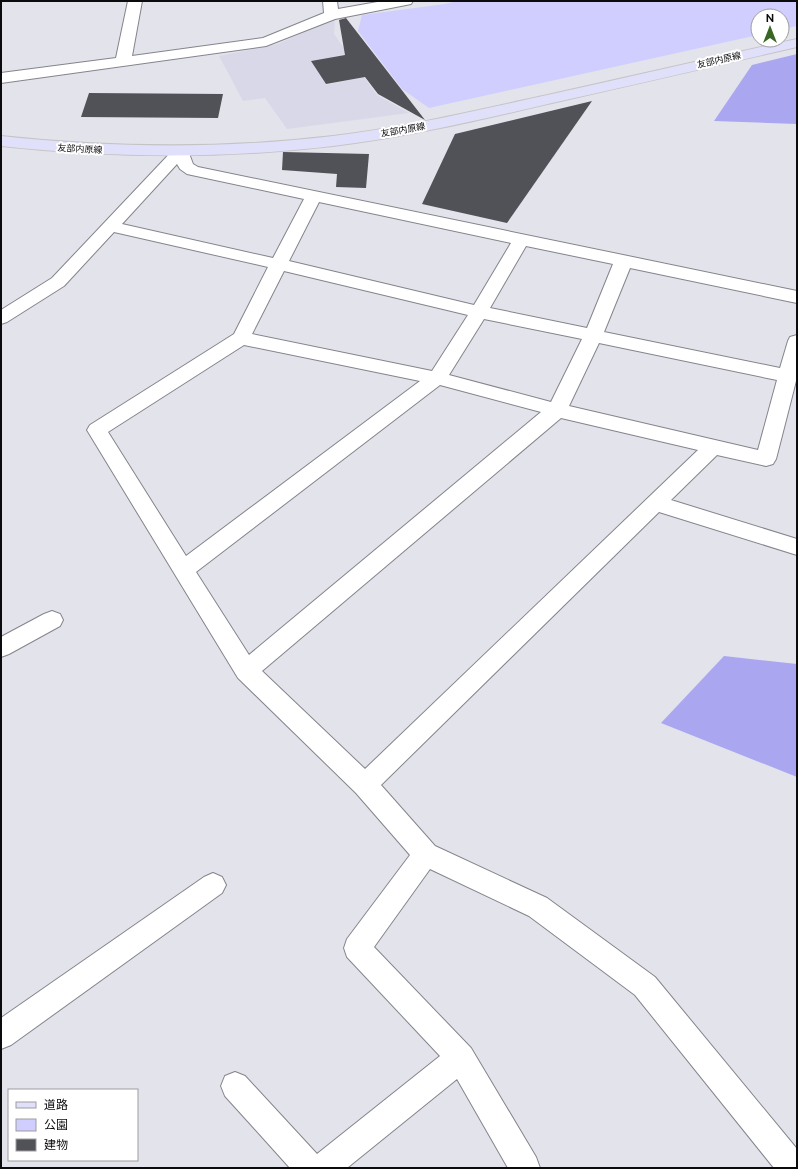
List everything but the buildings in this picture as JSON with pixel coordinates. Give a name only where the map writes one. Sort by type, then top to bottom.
[{"type":"main road","name":"友部内原線","points":[[1,141],[44,147],[106,150],[181,151],[291,146],[402,131],[797,43]]},
{"type":"street","points":[[123,62],[135,1]]},
{"type":"street","points":[[1,78],[266,42],[330,8],[406,1]]},
{"type":"street","points":[[1,318],[58,282],[181,151],[186,166],[193,172],[797,297]]},
{"type":"street","points":[[313,197],[241,338],[97,430],[246,671],[365,785],[426,854],[538,908],[645,986],[793,1168]]},
{"type":"street","points":[[109,226],[278,264],[479,312],[593,337],[788,376]]},
{"type":"street","points":[[183,570],[437,378],[479,312],[521,240]]},
{"type":"street","points":[[246,671],[557,410],[593,337],[623,262]]},
{"type":"street","points":[[241,338],[437,378],[557,410],[766,459],[797,341]]},
{"type":"street","points":[[365,785],[713,447]]},
{"type":"street","points":[[655,503],[797,547]]},
{"type":"street","points":[[1,648],[52,620]]},
{"type":"street","points":[[426,854],[357,948],[461,1058],[525,1168]]},
{"type":"street","points":[[1,1034],[213,885]]},
{"type":"street","points":[[323,1168],[461,1058]]},
{"type":"street","points":[[235,1086],[310,1168]]},
{"type":"shaded area","points":[[335,18],[334,34],[348,54],[311,61],[326,85],[364,77],[377,95],[409,113],[287,129],[265,98],[243,101],[219,56],[278,44]]},
{"type":"shaded area","points":[[797,54],[797,124],[714,121],[752,65]]},
{"type":"shaded area","points":[[724,656],[797,664],[797,777],[661,723]]},
{"type":"green space","points":[[457,1],[797,1],[797,26],[790,27],[790,8],[750,8],[750,37],[429,108],[402,89],[358,31],[362,15],[445,4]]}]
